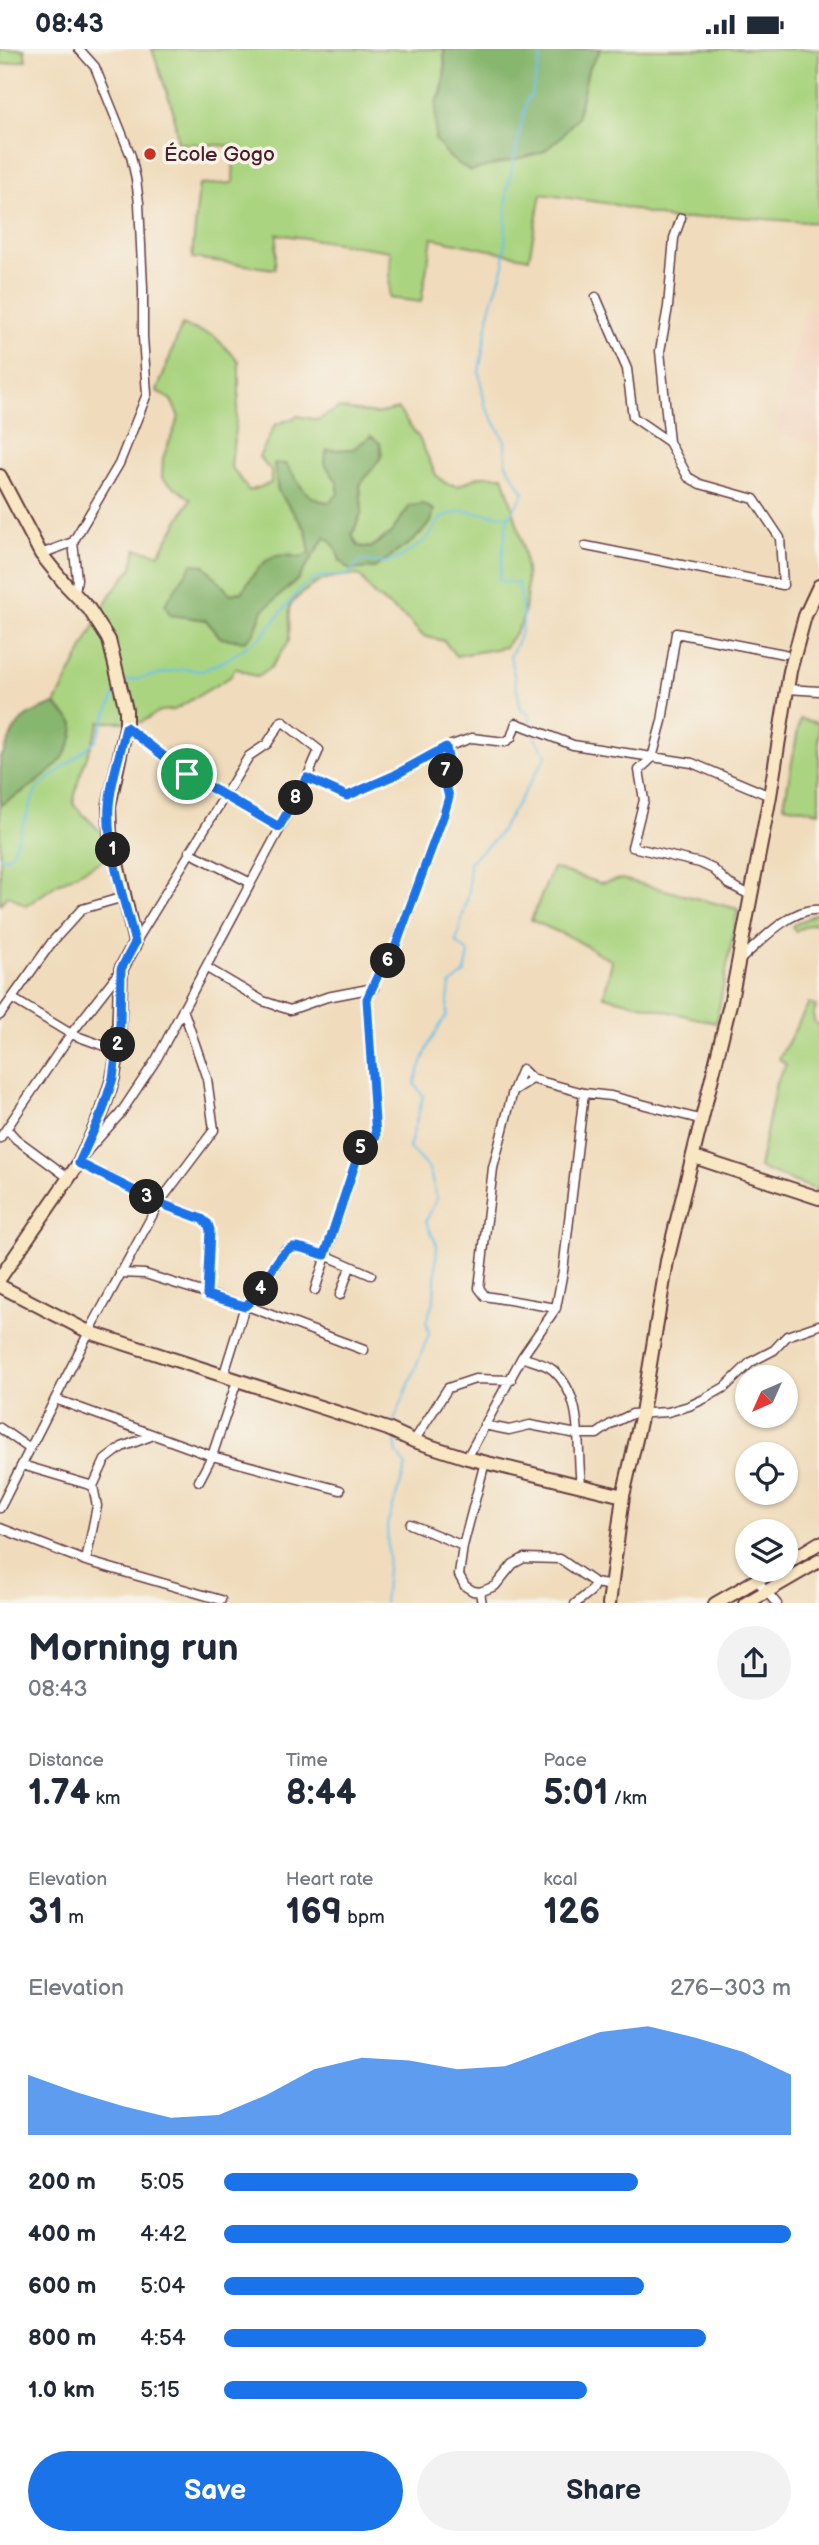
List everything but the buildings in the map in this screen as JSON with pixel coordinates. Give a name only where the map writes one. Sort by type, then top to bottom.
[{"type":"street","points":[[75,594],[77,579],[73,542],[120,464],[147,394],[143,337],[144,288],[136,179],[131,156],[95,67],[79,49]]},
{"type":"street","points":[[586,546],[783,585],[780,538],[754,499],[701,484],[688,477],[670,442],[660,351],[668,307],[674,238],[681,218]]},
{"type":"street","points":[[596,297],[627,369],[633,417],[670,442]]},
{"type":"street","points":[[0,476],[41,554],[89,609],[105,632],[120,680],[126,710],[126,727],[109,806],[110,832],[135,943]]},
{"type":"street","points":[[41,554],[73,542]]},
{"type":"street","points":[[609,1603],[623,1496],[642,1413],[667,1261],[703,1120],[752,896],[797,641],[804,616],[819,586]]},
{"type":"street","points":[[752,896],[729,884],[713,869],[700,863],[632,847],[644,800],[639,770],[652,758],[662,721],[676,633],[784,655]]},
{"type":"street","points":[[787,689],[819,691]]},
{"type":"street","points":[[0,1137],[71,1034],[121,969],[188,852],[248,756],[267,744],[282,721],[319,750],[307,778],[156,1060],[120,1114],[68,1178],[0,1278]]},
{"type":"street","points":[[307,778],[347,796],[395,775],[446,747],[472,739],[505,742],[511,738],[516,723],[573,745],[692,763],[770,796]]},
{"type":"street","points":[[126,727],[187,774],[279,827]]},
{"type":"street","points":[[314,1290],[360,1149],[376,1137],[367,999],[383,964],[391,959],[444,814],[449,797],[444,778],[448,758],[446,747]]},
{"type":"street","points":[[188,852],[251,883]]},
{"type":"street","points":[[0,1015],[52,942],[82,909],[124,897]]},
{"type":"street","points":[[738,962],[777,927],[799,913],[819,910]]},
{"type":"street","points":[[207,968],[263,1001],[290,1010],[327,997],[374,988]]},
{"type":"street","points":[[82,1159],[113,1078],[118,1051],[121,969]]},
{"type":"street","points":[[13,999],[71,1034],[118,1051]]},
{"type":"street","points":[[1,1504],[159,1203],[214,1130],[207,1079],[183,1009]]},
{"type":"street","points":[[556,1308],[485,1296],[479,1288],[493,1168],[513,1091],[522,1069],[533,1079],[703,1120]]},
{"type":"street","points":[[513,1091],[533,1079]]},
{"type":"street","points":[[467,1458],[522,1357],[556,1308],[563,1271],[584,1093]]},
{"type":"street","points":[[105,1104],[120,1114]]},
{"type":"street","points":[[6,1129],[68,1178]]},
{"type":"street","points":[[694,1157],[819,1198]]},
{"type":"street","points":[[82,1159],[159,1203],[202,1219],[208,1224],[207,1295]]},
{"type":"street","points":[[223,1377],[245,1306],[254,1300],[285,1250],[295,1247],[325,1255],[371,1275]]},
{"type":"street","points":[[340,1295],[350,1267]]},
{"type":"street","points":[[120,1273],[145,1274],[245,1306],[365,1350]]},
{"type":"street","points":[[0,1286],[89,1332],[394,1431],[414,1441],[467,1458],[623,1496]]},
{"type":"street","points":[[484,1425],[509,1430],[530,1425],[577,1434],[597,1434],[632,1414],[668,1412],[704,1399],[725,1387],[751,1362],[774,1350],[787,1336],[819,1325]]},
{"type":"street","points":[[522,1357],[552,1369],[571,1395],[578,1418],[581,1484]]},
{"type":"street","points":[[414,1441],[448,1388],[475,1379],[511,1380]]},
{"type":"street","points":[[199,1481],[212,1456],[237,1381]]},
{"type":"street","points":[[55,1399],[212,1456],[340,1490]]},
{"type":"street","points":[[0,1428],[30,1449]]},
{"type":"street","points":[[86,1562],[97,1506],[93,1486],[105,1460],[122,1447],[151,1436]]},
{"type":"street","points":[[485,1462],[458,1575],[465,1586],[480,1592],[495,1586],[513,1564],[524,1558],[560,1559],[595,1583],[613,1586]]},
{"type":"street","points":[[22,1465],[93,1486]]},
{"type":"street","points":[[410,1524],[463,1546]]},
{"type":"street","points":[[0,1528],[86,1562],[221,1601]]},
{"type":"street","points":[[798,1556],[819,1543]]},
{"type":"street","points":[[747,1603],[819,1561]]},
{"type":"street","points":[[717,1603],[754,1582]]},
{"type":"street","points":[[759,1582],[776,1603]]},
{"type":"street","points":[[576,1603],[591,1591],[595,1583]]},
{"type":"street","points":[[480,1592],[482,1603]]},
{"type":"shaded area","points":[[805,309],[819,312],[819,444],[775,432]]},
{"type":"green space","points":[[0,49],[24,49],[26,60],[0,65]]},
{"type":"green space","points":[[152,49],[444,49],[443,84],[436,103],[577,118],[588,70],[601,49],[819,49],[819,223],[724,216],[674,220],[612,204],[541,194],[529,258],[432,238],[421,302],[389,298],[391,251],[277,234],[275,269],[192,258],[199,185],[233,183],[234,146],[178,143],[173,110]]},
{"type":"green space","points":[[444,49],[601,49],[588,70],[577,118],[561,137],[543,152],[470,171],[450,158],[435,139],[436,103],[442,93],[445,69]]},
{"type":"green space","points":[[182,325],[214,336],[239,361],[239,392],[231,466],[249,491],[271,483],[271,471],[259,457],[275,425],[298,416],[318,420],[339,408],[375,414],[398,409],[419,438],[436,475],[445,483],[458,486],[480,476],[503,476],[526,566],[526,603],[522,620],[505,647],[456,656],[444,641],[423,636],[408,620],[374,595],[359,575],[338,576],[313,585],[290,605],[289,641],[271,667],[257,677],[236,668],[230,677],[174,710],[160,711],[141,722],[100,722],[79,778],[73,804],[101,832],[107,858],[56,885],[26,906],[8,895],[0,904],[0,805],[26,790],[73,723],[55,704],[110,595],[132,568],[136,549],[159,554],[191,499],[162,478],[163,458],[179,417],[171,400],[157,391]],"holes":[[[371,436],[382,456],[360,485],[362,511],[352,535],[358,546],[370,548],[390,534],[410,506],[431,522],[414,540],[374,568],[340,562],[335,543],[325,537],[298,579],[263,610],[254,633],[221,638],[206,620],[204,565],[230,594],[242,592],[254,573],[288,554],[299,558],[310,553],[306,530],[278,490],[274,464],[286,464],[309,495],[330,502],[339,494],[337,482],[324,462],[353,449]]]},
{"type":"green space","points":[[371,436],[380,443],[382,456],[360,485],[362,511],[352,535],[358,546],[370,548],[390,534],[410,506],[423,504],[434,510],[431,522],[414,540],[374,568],[350,570],[341,561],[334,545],[325,537],[298,579],[263,610],[254,633],[245,641],[221,638],[206,620],[170,615],[165,604],[192,564],[204,565],[230,594],[242,592],[258,568],[271,558],[288,555],[299,558],[310,553],[306,530],[278,491],[274,463],[286,464],[309,494],[321,501],[330,502],[339,493],[337,482],[324,462],[327,450],[353,449]]},
{"type":"green space","points":[[55,704],[74,723],[67,751],[49,773],[0,805],[0,756],[21,721]]},
{"type":"green space","points":[[800,719],[819,723],[819,812],[784,805]]},
{"type":"green space","points":[[553,868],[600,883],[622,879],[738,909],[716,1023],[604,996],[612,961],[574,939],[531,920]]},
{"type":"green space","points":[[817,913],[819,925],[813,923],[795,931],[792,926]]},
{"type":"green space","points":[[809,1003],[816,1007],[813,1015],[815,1023],[819,1025],[819,1191],[759,1168],[776,1083],[786,1064],[779,1059]]},
{"type":"waterway","points":[[530,725],[530,715],[521,709],[510,656],[523,621],[518,583],[499,581],[507,520],[524,493],[506,464],[505,441],[485,405],[479,372],[490,309],[504,265],[507,190],[527,99],[531,96],[543,49]]},
{"type":"waterway","points":[[123,682],[183,669],[202,671],[228,659],[262,636],[302,587],[318,577],[347,576],[362,560],[383,563],[399,558],[426,540],[441,518],[461,511],[506,516],[511,513]]},
{"type":"waterway","points":[[0,857],[7,858],[12,853],[36,790],[96,740],[115,694]]},
{"type":"waterway","points":[[393,1424],[429,1334],[426,1321],[434,1300],[437,1245],[426,1221],[437,1198],[429,1169],[409,1148],[423,1096],[414,1083],[430,1042],[446,1016],[450,985],[465,973],[469,953],[456,942],[469,892],[469,862],[496,838],[547,755],[530,731]]},
{"type":"waterway","points":[[384,1603],[388,1557],[387,1525],[406,1467],[397,1453],[395,1440]]},
{"type":"place","name":"École Gogo","points":[[150,154]]},
{"type":"route","points":[[126,727],[187,774],[279,827],[307,778],[347,796],[395,775],[446,747],[448,758],[444,778],[449,797],[444,814],[391,959],[383,964],[367,999],[376,1137],[360,1149],[325,1255],[295,1247],[285,1250],[254,1300],[245,1306],[207,1295],[208,1224],[79,1163],[103,1110],[113,1078],[120,1024],[121,969],[135,943],[110,832],[109,806],[126,727]]}]
